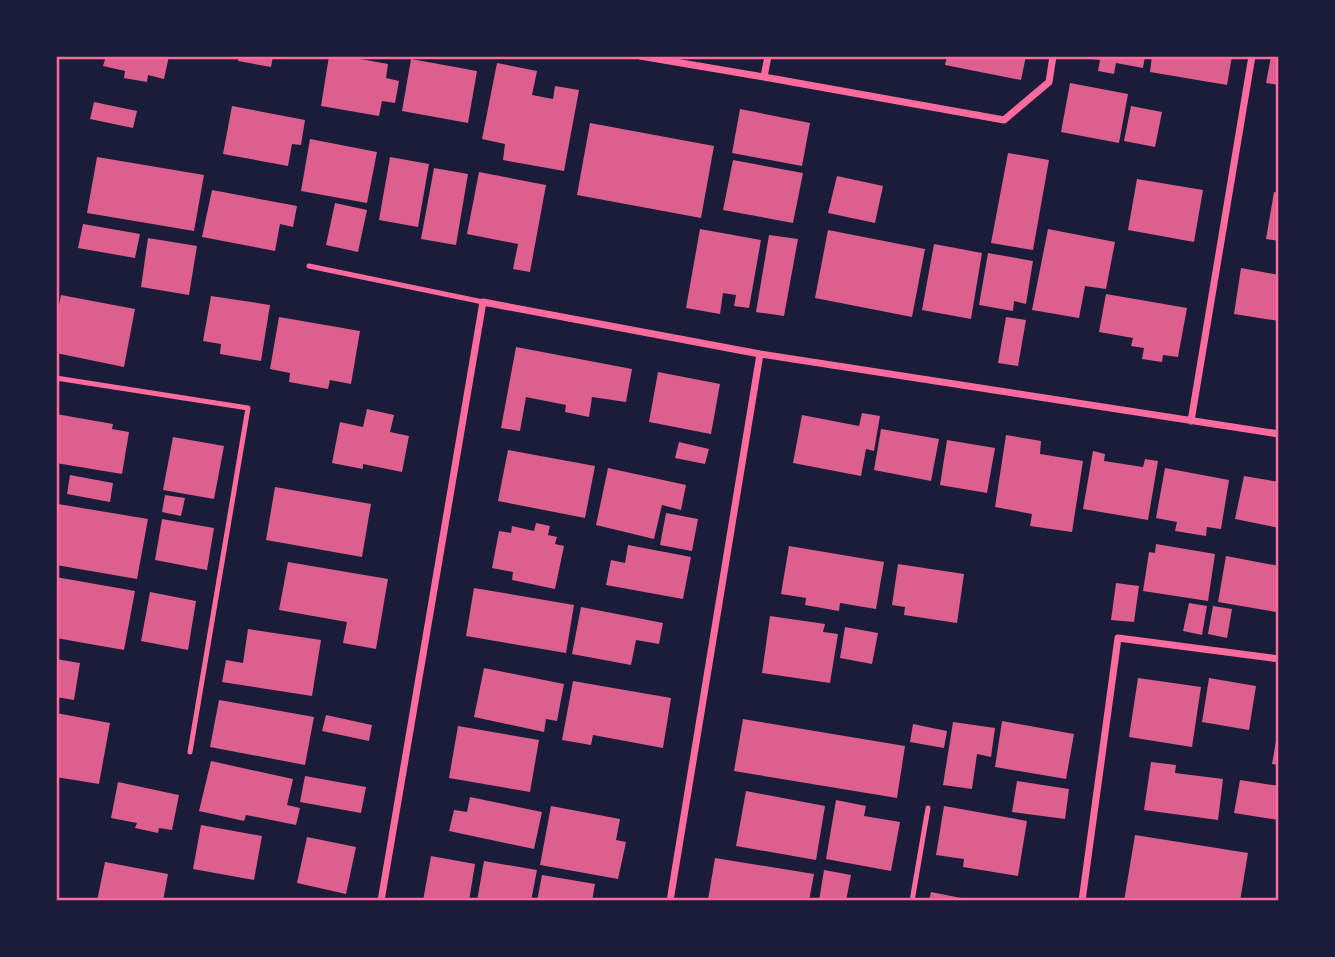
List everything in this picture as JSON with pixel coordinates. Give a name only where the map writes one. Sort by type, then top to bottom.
[{"type":"street","points":[[640,56],[1004,120],[1049,82],[1053,56]]},
{"type":"street","points":[[764,76],[768,56]]},
{"type":"street","points":[[1191,421],[1252,56]]},
{"type":"street","points":[[381,901],[483,302],[760,354],[1279,434]]},
{"type":"street","points":[[670,901],[760,354]]},
{"type":"street","points":[[1082,901],[1118,638],[1279,659]]},
{"type":"lane","points":[[309,267],[483,302]]},
{"type":"lane","points":[[56,378],[248,408],[190,752]]},
{"type":"lane","points":[[912,901],[928,807]]},
{"type":"building","points":[[106,56],[169,56],[164,79],[148,75],[147,82],[124,78],[125,71],[103,66]]},
{"type":"building","points":[[238,56],[273,56],[271,67],[238,61]]},
{"type":"building","points":[[329,56],[355,56],[388,64],[386,78],[399,81],[395,103],[382,101],[379,116],[321,106]]},
{"type":"building","points":[[947,56],[1026,56],[1021,80],[945,65]]},
{"type":"building","points":[[1081,56],[1145,56],[1143,68],[1116,63],[1114,74],[1098,71],[1100,60]]},
{"type":"building","points":[[1152,56],[1232,56],[1227,85],[1150,72]]},
{"type":"building","points":[[1271,56],[1279,56],[1279,85],[1266,83]]},
{"type":"building","points":[[411,59],[477,71],[468,123],[402,111]]},
{"type":"building","points":[[497,63],[537,71],[532,95],[553,99],[555,86],[579,90],[564,171],[503,160],[505,144],[482,139]]},
{"type":"building","points":[[1070,83],[1128,94],[1119,143],[1061,132]]},
{"type":"building","points":[[94,102],[137,111],[133,128],[90,119]]},
{"type":"building","points":[[232,106],[305,120],[301,145],[292,144],[288,166],[223,154]]},
{"type":"building","points":[[1131,106],[1162,112],[1155,147],[1124,141]]},
{"type":"building","points":[[740,109],[810,123],[802,166],[732,153]]},
{"type":"building","points":[[590,123],[714,146],[701,218],[577,195]]},
{"type":"building","points":[[310,139],[377,152],[367,203],[301,191]]},
{"type":"building","points":[[1008,153],[1049,160],[1033,250],[991,243]]},
{"type":"building","points":[[97,157],[204,175],[194,231],[87,213]]},
{"type":"building","points":[[390,157],[429,164],[418,227],[379,220]]},
{"type":"building","points":[[733,160],[803,173],[793,223],[723,210]]},
{"type":"building","points":[[434,168],[468,174],[456,245],[421,239]]},
{"type":"building","points":[[479,172],[546,185],[530,272],[513,269],[518,244],[467,234]]},
{"type":"building","points":[[837,176],[883,186],[875,223],[828,213]]},
{"type":"building","points":[[1137,179],[1203,190],[1194,242],[1128,230]]},
{"type":"building","points":[[212,190],[297,206],[293,227],[280,224],[275,251],[202,237]]},
{"type":"building","points":[[1274,192],[1279,193],[1279,241],[1266,239]]},
{"type":"building","points":[[335,203],[367,210],[358,252],[326,245]]},
{"type":"building","points":[[83,224],[140,234],[135,258],[78,248]]},
{"type":"building","points":[[700,229],[761,240],[749,308],[734,306],[736,295],[723,293],[720,314],[686,308]]},
{"type":"building","points":[[1048,229],[1115,242],[1106,289],[1085,286],[1079,318],[1032,310]]},
{"type":"building","points":[[828,230],[925,249],[912,317],[815,298]]},
{"type":"building","points":[[769,235],[798,239],[784,316],[756,312]]},
{"type":"building","points":[[148,238],[197,246],[189,295],[141,287]]},
{"type":"building","points":[[934,244],[982,253],[971,319],[922,310]]},
{"type":"building","points":[[988,253],[1033,261],[1026,304],[1014,301],[1013,311],[979,305]]},
{"type":"building","points":[[1241,268],[1279,275],[1279,321],[1234,314]]},
{"type":"building","points":[[1106,294],[1187,308],[1178,357],[1163,355],[1162,362],[1142,359],[1144,348],[1131,346],[1133,338],[1099,332]]},
{"type":"building","points":[[61,295],[135,309],[124,367],[56,353],[56,321]]},
{"type":"building","points":[[211,296],[270,305],[261,361],[220,354],[221,344],[203,341]]},
{"type":"building","points":[[279,317],[360,331],[351,384],[330,380],[328,389],[289,382],[290,373],[270,369]]},
{"type":"building","points":[[1006,317],[1026,320],[1018,366],[998,363]]},
{"type":"building","points":[[516,347],[632,369],[626,402],[592,397],[589,417],[565,412],[566,405],[526,397],[520,431],[501,428]]},
{"type":"building","points":[[658,372],[720,384],[711,434],[649,422]]},
{"type":"building","points":[[367,409],[394,415],[390,432],[409,436],[402,472],[363,464],[363,469],[332,463],[340,422],[363,427]]},
{"type":"building","points":[[862,413],[880,416],[874,451],[866,449],[861,476],[793,463],[802,415],[859,426]]},
{"type":"building","points":[[56,414],[113,424],[112,429],[129,432],[122,474],[56,463]]},
{"type":"building","points":[[881,429],[939,439],[931,481],[874,470]]},
{"type":"building","points":[[1006,435],[1041,441],[1040,454],[1083,461],[1072,532],[1030,526],[1032,514],[995,507]]},
{"type":"building","points":[[173,437],[224,446],[214,499],[163,490]]},
{"type":"building","points":[[947,440],[995,448],[987,493],[940,485]]},
{"type":"building","points":[[679,442],[709,449],[705,464],[675,458]]},
{"type":"building","points":[[508,450],[595,466],[585,518],[498,501]]},
{"type":"building","points":[[1093,451],[1105,454],[1104,461],[1143,467],[1145,459],[1158,461],[1148,520],[1083,509]]},
{"type":"building","points":[[608,468],[686,485],[681,510],[662,505],[654,539],[596,525]]},
{"type":"building","points":[[1165,468],[1229,480],[1221,529],[1207,527],[1206,536],[1175,531],[1177,522],[1156,518]]},
{"type":"building","points":[[70,475],[113,483],[110,502],[67,494]]},
{"type":"building","points":[[1244,476],[1279,482],[1279,528],[1235,519]]},
{"type":"building","points":[[275,487],[371,504],[362,557],[266,540]]},
{"type":"building","points":[[165,495],[185,498],[181,516],[162,512]]},
{"type":"building","points":[[58,504],[148,519],[137,579],[56,565]]},
{"type":"building","points":[[666,513],[698,519],[692,551],[660,545]]},
{"type":"building","points":[[162,519],[214,528],[207,570],[155,560]]},
{"type":"building","points":[[536,523],[550,526],[548,535],[557,537],[555,544],[564,546],[555,589],[512,580],[513,572],[492,568],[499,531],[511,533],[512,526],[534,531]]},
{"type":"building","points":[[1156,544],[1215,554],[1208,601],[1143,591],[1149,552],[1155,553]]},
{"type":"building","points":[[628,545],[691,557],[683,599],[606,585],[611,560],[625,563]]},
{"type":"building","points":[[789,546],[884,562],[876,609],[840,603],[839,611],[805,605],[806,598],[781,594]]},
{"type":"building","points":[[1226,556],[1279,566],[1276,612],[1218,602]]},
{"type":"building","points":[[288,562],[388,579],[376,649],[343,643],[347,622],[279,610]]},
{"type":"building","points":[[898,564],[964,574],[957,623],[904,615],[905,607],[892,605]]},
{"type":"building","points":[[56,577],[135,591],[124,650],[56,638]]},
{"type":"building","points":[[1116,583],[1139,586],[1134,622],[1111,620]]},
{"type":"building","points":[[474,588],[574,605],[566,653],[466,636]]},
{"type":"building","points":[[150,592],[196,601],[188,650],[141,641]]},
{"type":"building","points":[[1189,603],[1207,606],[1202,635],[1183,631]]},
{"type":"building","points":[[1213,606],[1232,609],[1227,638],[1208,634]]},
{"type":"building","points":[[581,607],[663,623],[659,644],[636,640],[631,665],[572,654]]},
{"type":"building","points":[[770,616],[825,624],[823,632],[838,634],[830,683],[762,673]]},
{"type":"building","points":[[845,627],[878,633],[872,664],[840,658]]},
{"type":"building","points":[[248,629],[321,640],[312,696],[222,682],[226,660],[243,663]]},
{"type":"building","points":[[56,659],[80,663],[74,700],[56,697]]},
{"type":"building","points":[[484,668],[564,684],[557,721],[546,719],[544,732],[474,717]]},
{"type":"building","points":[[1138,678],[1201,687],[1192,747],[1129,737]]},
{"type":"building","points":[[1209,678],[1256,686],[1249,730],[1202,722]]},
{"type":"building","points":[[573,681],[671,698],[663,748],[593,735],[591,745],[562,740]]},
{"type":"building","points":[[219,700],[314,717],[305,765],[210,747]]},
{"type":"building","points":[[56,713],[110,723],[99,784],[56,777]]},
{"type":"building","points":[[326,715],[372,725],[369,741],[322,731]]},
{"type":"building","points":[[743,719],[905,746],[897,798],[734,771]]},
{"type":"building","points":[[1002,721],[1074,734],[1066,779],[995,767]]},
{"type":"building","points":[[953,722],[995,728],[991,757],[977,754],[972,789],[943,785]]},
{"type":"building","points":[[913,724],[947,731],[944,748],[910,742]]},
{"type":"building","points":[[458,726],[539,740],[530,792],[449,778]]},
{"type":"building","points":[[1279,730],[1279,765],[1272,764]]},
{"type":"building","points":[[211,761],[293,779],[287,805],[300,808],[296,825],[246,815],[244,821],[199,811]]},
{"type":"building","points":[[1151,762],[1176,765],[1175,773],[1223,779],[1218,820],[1144,810]]},
{"type":"building","points":[[305,776],[366,787],[361,813],[300,802]]},
{"type":"building","points":[[1240,780],[1279,786],[1279,820],[1234,813]]},
{"type":"building","points":[[1017,781],[1069,789],[1065,819],[1012,812]]},
{"type":"building","points":[[118,782],[179,795],[172,830],[159,828],[158,833],[135,828],[137,823],[111,818]]},
{"type":"building","points":[[746,791],[825,806],[816,860],[736,846]]},
{"type":"building","points":[[470,797],[542,812],[534,849],[449,831],[454,810],[467,812]]},
{"type":"building","points":[[836,800],[866,806],[864,816],[900,822],[891,871],[826,859]]},
{"type":"building","points":[[551,806],[620,819],[616,840],[626,842],[618,879],[540,865]]},
{"type":"building","points":[[944,806],[1027,821],[1018,876],[963,867],[964,859],[936,855]]},
{"type":"building","points":[[201,825],[262,836],[254,880],[193,869]]},
{"type":"building","points":[[1135,835],[1248,853],[1240,901],[1124,901]]},
{"type":"building","points":[[307,837],[356,847],[346,894],[297,883]]},
{"type":"building","points":[[431,856],[475,864],[469,901],[423,901]]},
{"type":"building","points":[[715,858],[814,874],[809,901],[708,900]]},
{"type":"building","points":[[484,861],[537,870],[531,901],[477,901]]},
{"type":"building","points":[[105,862],[168,874],[163,901],[97,901]]},
{"type":"building","points":[[824,870],[851,875],[846,901],[819,901]]},
{"type":"building","points":[[542,875],[595,884],[592,901],[537,901]]},
{"type":"building","points":[[931,892],[971,900],[971,901],[929,901]]}]
